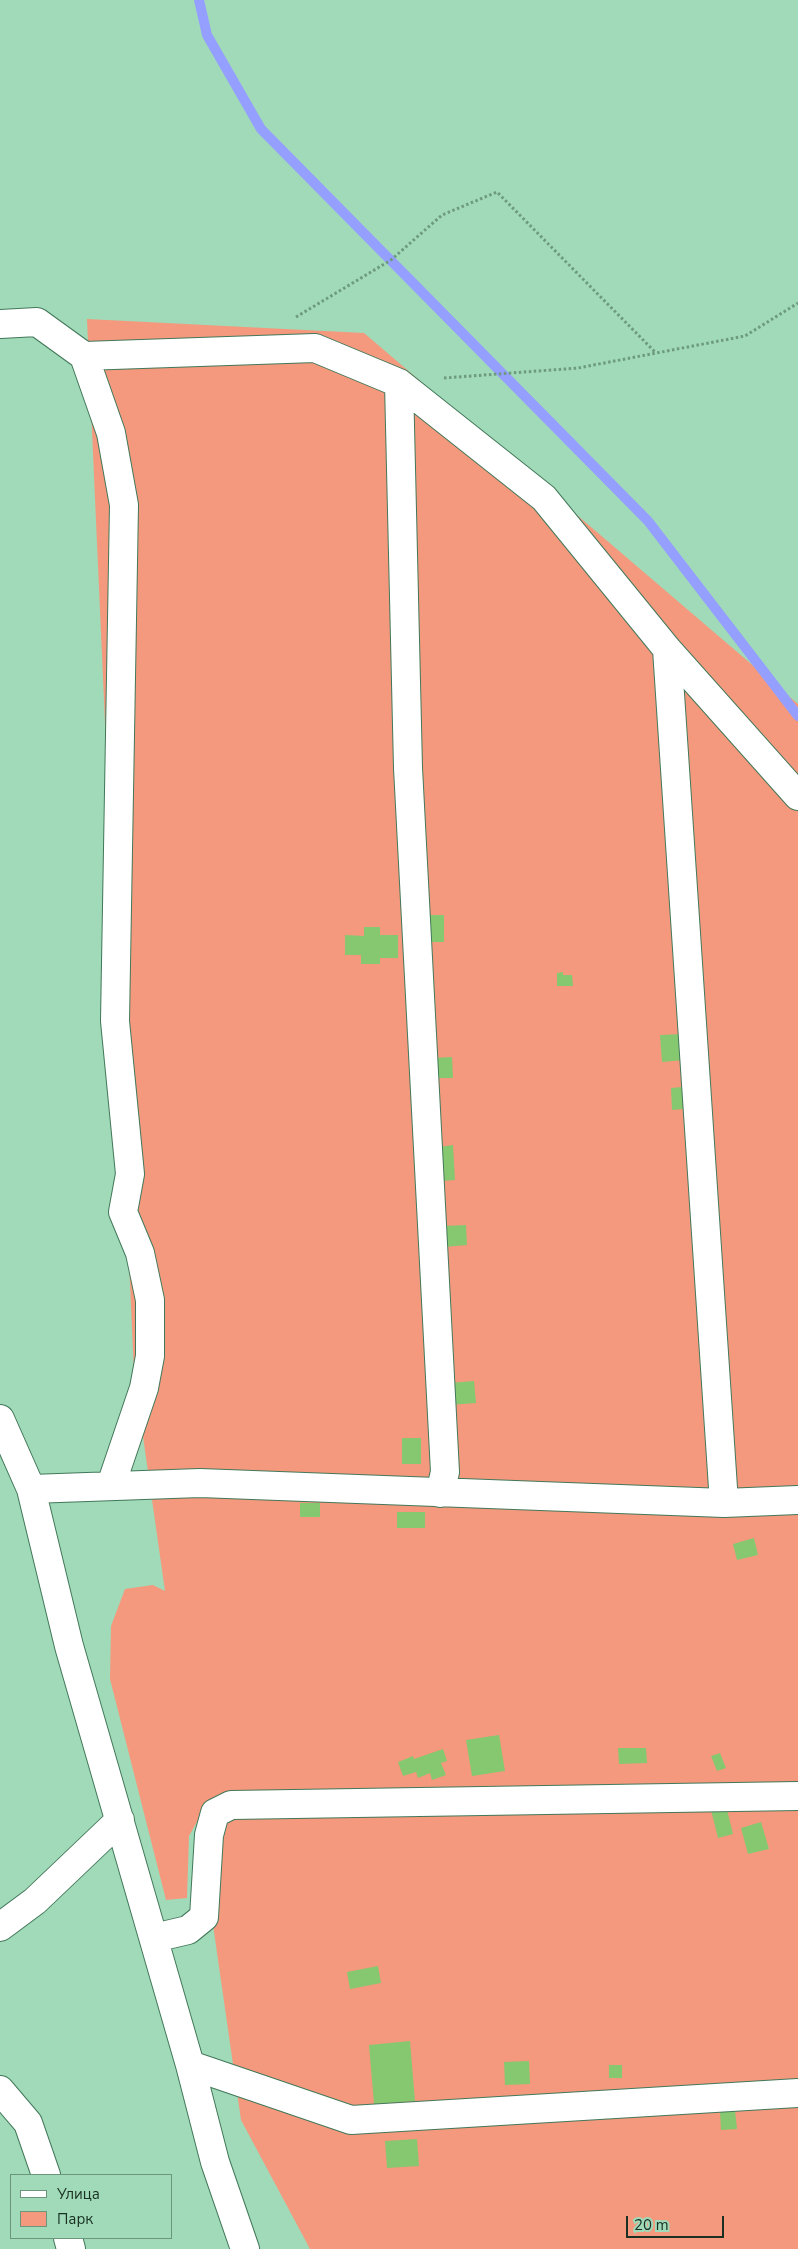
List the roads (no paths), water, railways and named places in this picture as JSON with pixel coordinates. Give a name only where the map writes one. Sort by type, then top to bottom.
[{"type":"street","points":[[0,324],[37,322],[84,356],[111,433],[124,505],[115,1021],[130,1174],[123,1212],[140,1253],[150,1300],[150,1356],[144,1388],[111,1485]]},
{"type":"street","points":[[84,356],[315,348],[399,383],[544,498],[666,649],[798,796]]},
{"type":"street","points":[[399,383],[408,768],[445,1472],[440,1493]]},
{"type":"street","points":[[666,649],[724,1503]]},
{"type":"street","points":[[0,1419],[31,1489],[69,1646],[190,2065],[214,2162],[244,2249]]},
{"type":"street","points":[[31,1489],[200,1483],[724,1503],[798,1500]]},
{"type":"street","points":[[154,1938],[188,1930],[204,1917],[209,1834],[215,1814],[231,1804],[798,1796]]},
{"type":"street","points":[[0,1926],[35,1901],[120,1820]]},
{"type":"street","points":[[190,2065],[351,2120],[798,2093]]},
{"type":"street","points":[[0,2090],[28,2123],[46,2174]]},
{"type":"waterway","points":[[199,0],[207,35],[261,129],[648,521],[798,716]]}]
